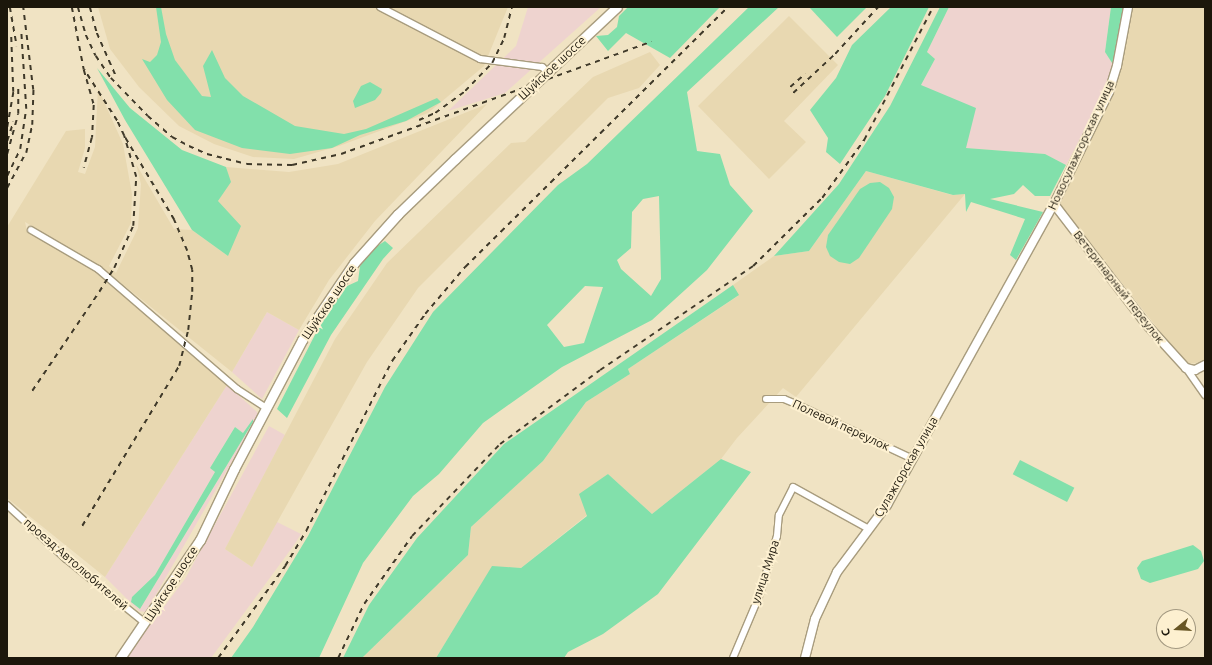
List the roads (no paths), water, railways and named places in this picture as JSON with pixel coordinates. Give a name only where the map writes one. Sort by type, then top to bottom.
[{"type":"main road","name":"Шуйское шоссе","points":[[120,658],[200,540],[266,408],[318,314],[354,263],[398,214],[617,7]]},
{"type":"main road","name":"Новосулажгорская улица","points":[[1015,277],[1054,204],[1109,92],[1117,66],[1128,7]]},
{"type":"main road","name":"Ветеринарный переулок","points":[[1054,204],[1146,324],[1186,368]]},
{"type":"main road","name":"Сулажгорская улица","points":[[805,658],[815,619],[837,572],[887,505],[1015,277]]},
{"type":"main road","points":[[1186,368],[1195,370],[1205,365]]},
{"type":"street","points":[[380,7],[480,59],[542,67],[548,72]]},
{"type":"street","points":[[32,230],[98,269],[237,388],[266,408]]},
{"type":"street","points":[[1186,368],[1205,396]]},
{"type":"street","name":"Полевой переулок","points":[[766,399],[784,399],[913,459]]},
{"type":"street","name":"улица Мира","points":[[733,658],[760,594],[777,536],[779,515],[793,487],[868,529]]},
{"type":"street","name":"проезд Автолюбителей","points":[[7,504],[66,559],[145,623]]},
{"type":"railway","points":[[10,7],[17,46]]},
{"type":"railway","points":[[7,188],[26,153],[32,125],[33,90],[23,7]]},
{"type":"railway","points":[[72,7],[84,70],[94,105],[92,138],[84,168]]},
{"type":"railway","points":[[78,7],[86,35],[96,56],[111,78],[148,116],[172,137],[189,146],[207,154],[247,164],[292,165],[341,154],[651,42]]},
{"type":"railway","points":[[90,7],[97,33],[116,76]]},
{"type":"railway","points":[[419,120],[435,113],[465,91],[492,63],[504,38],[512,7]]},
{"type":"railway","points":[[218,658],[285,566],[306,531],[392,361],[425,314],[465,267],[728,7]]},
{"type":"railway","points":[[793,93],[835,54],[878,7]]},
{"type":"railway","points":[[338,658],[364,604],[412,536],[500,444],[600,370],[753,266],[822,198],[864,140],[933,7]]},
{"type":"railway","points":[[7,176],[20,149],[26,109],[21,32]]},
{"type":"railway","points":[[7,127],[13,92],[11,37]]},
{"type":"railway","points":[[32,391],[114,268],[133,226],[136,177],[124,136],[117,121],[84,70]]},
{"type":"railway","points":[[790,87],[805,74]]},
{"type":"railway","points":[[7,154],[18,114],[18,89]]},
{"type":"railway","points":[[7,141],[13,122]]},
{"type":"railway","points":[[82,526],[179,366],[188,330],[192,292],[192,270],[187,251],[174,220],[124,136]]}]
